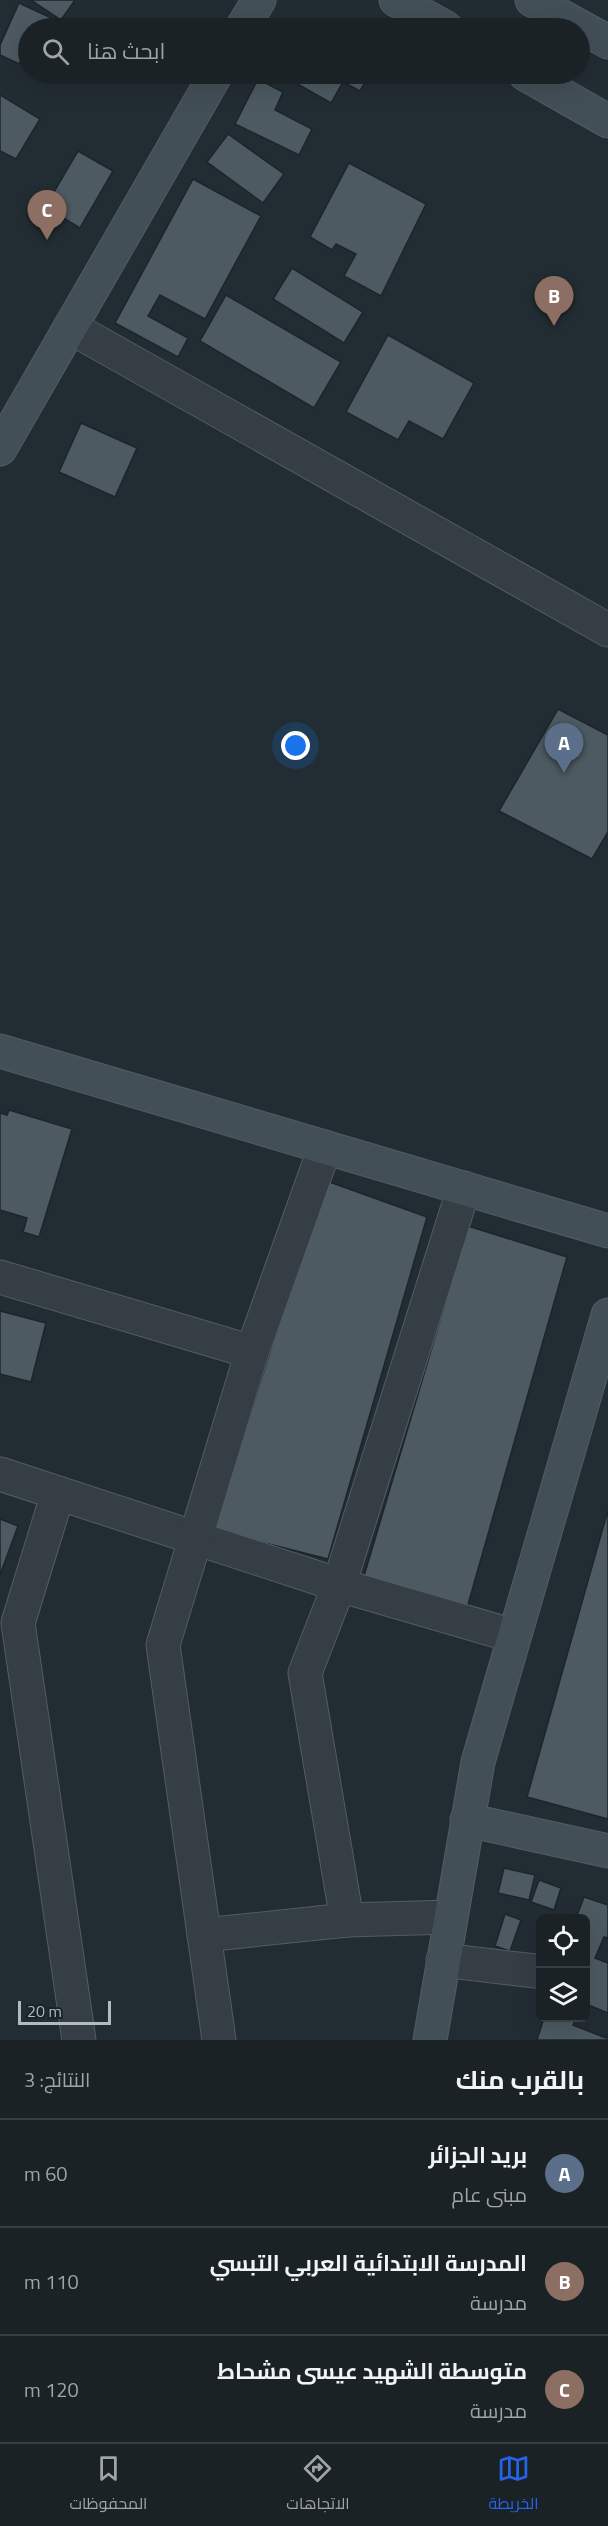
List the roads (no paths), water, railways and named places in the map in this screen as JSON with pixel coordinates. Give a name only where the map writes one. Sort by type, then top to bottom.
[{"type":"street","points":[[248,18],[259,0]]},
{"type":"street","points":[[396,0],[428,18]]},
{"type":"street","points":[[532,0],[565,18]]},
{"type":"street","points":[[590,32],[608,42]]},
{"type":"street","points":[[0,449],[210,84]]},
{"type":"street","points":[[543,84],[608,121]]},
{"type":"street","points":[[70,327],[608,630]]},
{"type":"street","points":[[0,1051],[608,1231]]},
{"type":"street","points":[[219,2040],[163,1645],[252,1352],[325,1147]]},
{"type":"street","points":[[347,1920],[305,1673],[339,1585],[464,1188]]},
{"type":"street","points":[[0,1277],[252,1352]]},
{"type":"street","points":[[430,2040],[478,1762],[608,1315]]},
{"type":"street","points":[[0,1474],[339,1585],[514,1636]]},
{"type":"street","points":[[58,1493],[18,1623],[78,2040]]},
{"type":"street","points":[[467,1821],[608,1851]]},
{"type":"street","points":[[204,1935],[347,1920],[450,1917]]},
{"type":"street","points":[[443,1960],[535,1971]]},
{"type":"place","name":"متوسطة الشهيد عيسى مشحاط","points":[[47,240]]},
{"type":"place","name":"المدرسة الابتدائية العربي التبسي","points":[[554,326]]},
{"type":"place","name":"بريد الجزائر","points":[[564,773]]}]
